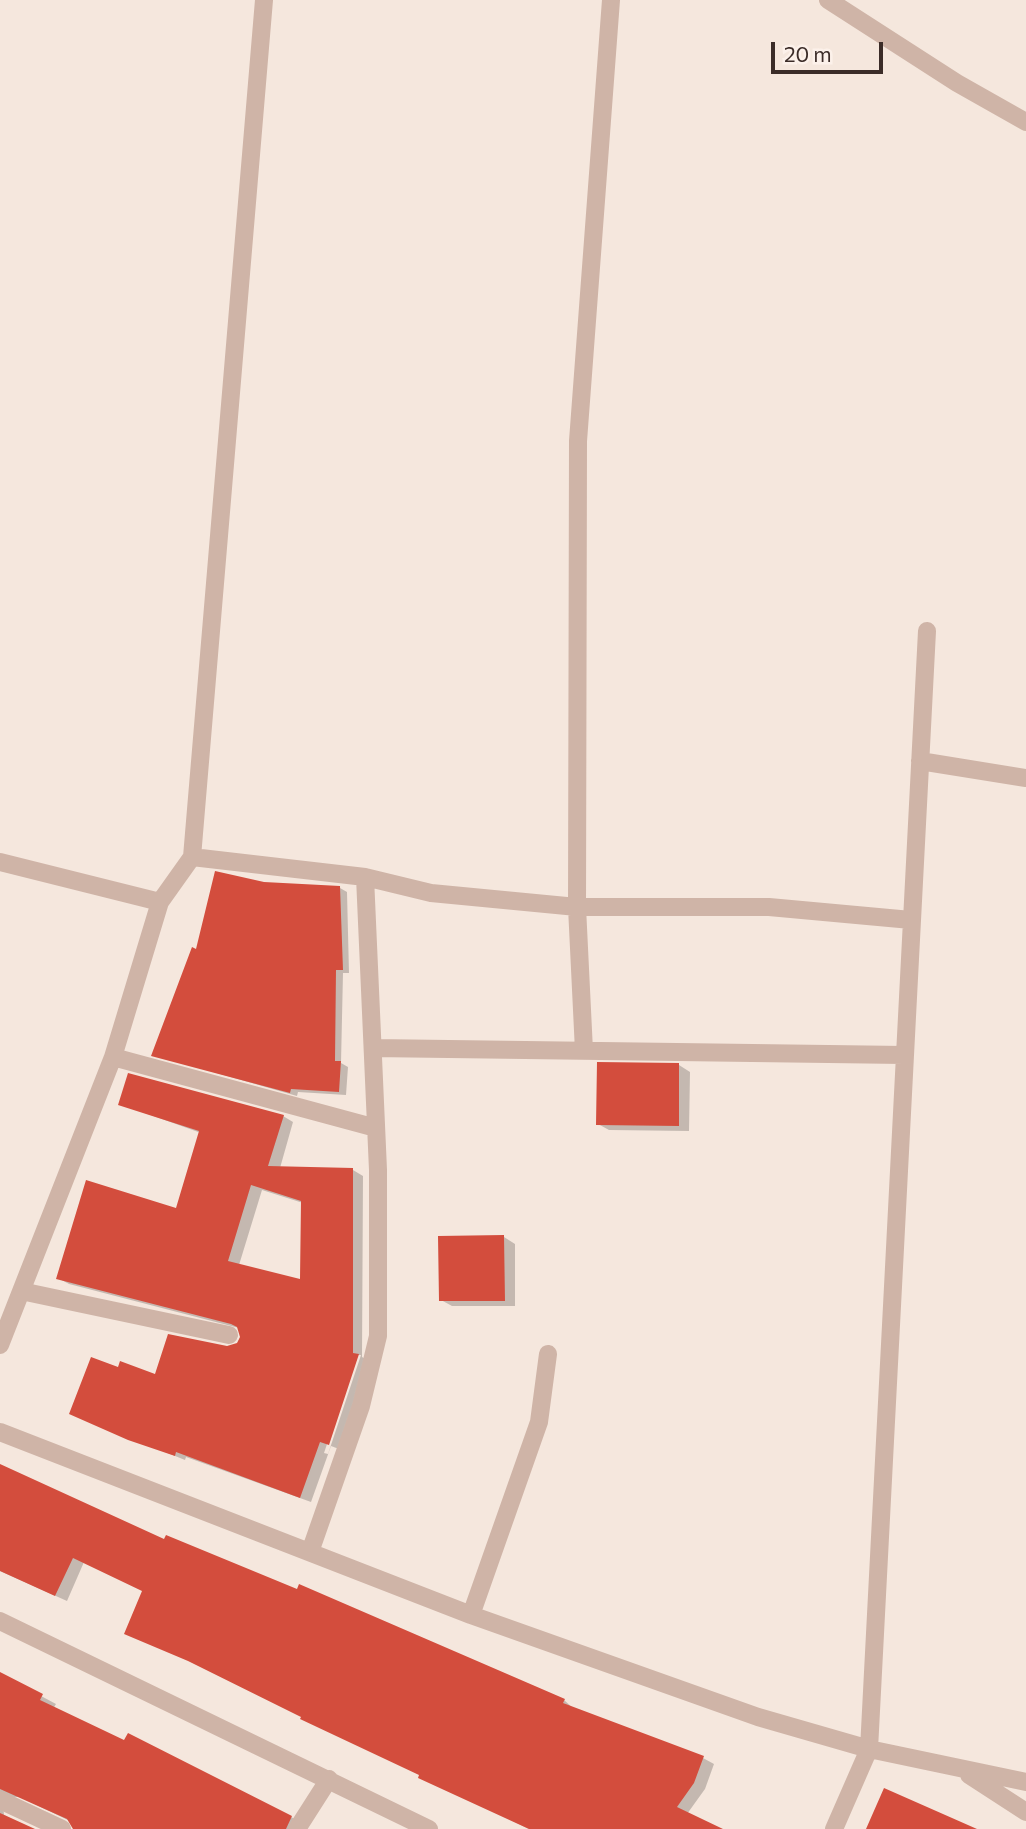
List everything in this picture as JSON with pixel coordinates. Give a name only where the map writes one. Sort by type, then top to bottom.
[{"type":"street","points":[[0,1345],[113,1057],[160,902],[192,857],[264,0]]},
{"type":"street","points":[[584,1051],[577,907],[578,440],[611,0]]},
{"type":"street","points":[[828,0],[957,83],[1026,122]]},
{"type":"street","points":[[834,1829],[869,1749],[927,631]]},
{"type":"street","points":[[920,761],[1026,778]]},
{"type":"street","points":[[192,857],[365,877],[430,893],[577,907],[769,907],[911,920]]},
{"type":"street","points":[[0,862],[160,902]]},
{"type":"street","points":[[310,1552],[361,1406],[378,1336],[376,1128],[365,877]]},
{"type":"street","points":[[373,1048],[904,1055]]},
{"type":"street","points":[[113,1057],[376,1128]]},
{"type":"street","points":[[21,1291],[229,1335]]},
{"type":"street","points":[[471,1615],[539,1422],[548,1354]]},
{"type":"street","points":[[0,1432],[471,1615],[758,1717],[869,1749],[1026,1783]]},
{"type":"street","points":[[0,1621],[429,1829]]},
{"type":"street","points":[[960,1769],[1026,1812]]},
{"type":"street","points":[[297,1829],[329,1779]]},
{"type":"street","points":[[0,1800],[62,1829]]},
{"type":"building","points":[[215,871],[264,882],[340,886],[343,970],[336,970],[335,1061],[341,1061],[339,1092],[291,1089],[290,1093],[151,1056],[192,947],[196,949]]},
{"type":"building","points":[[597,1062],[679,1063],[679,1126],[596,1125]]},
{"type":"building","points":[[128,1073],[284,1115],[268,1166],[353,1168],[353,1353],[359,1354],[329,1445],[320,1442],[300,1498],[176,1452],[175,1456],[128,1440],[69,1414],[91,1357],[118,1367],[120,1361],[155,1374],[168,1334],[227,1346],[237,1343],[240,1337],[237,1327],[231,1324],[56,1279],[86,1180],[176,1208],[199,1131],[118,1105]],"holes":[[[251,1185],[301,1201],[300,1279],[228,1261]]]},
{"type":"building","points":[[504,1235],[505,1301],[439,1301],[438,1236]]},
{"type":"building","points":[[0,1464],[164,1539],[166,1535],[297,1589],[299,1584],[565,1699],[563,1703],[704,1756],[694,1783],[677,1807],[723,1829],[529,1829],[418,1778],[419,1775],[300,1719],[301,1717],[188,1661],[124,1634],[142,1591],[73,1558],[55,1596],[0,1571]]},
{"type":"building","points":[[0,1672],[43,1694],[40,1700],[124,1740],[128,1733],[292,1816],[286,1829],[73,1829],[67,1819],[0,1789]]},
{"type":"building","points":[[884,1788],[977,1829],[866,1829]]},
{"type":"building","points":[[0,1813],[35,1829],[0,1829]]}]
